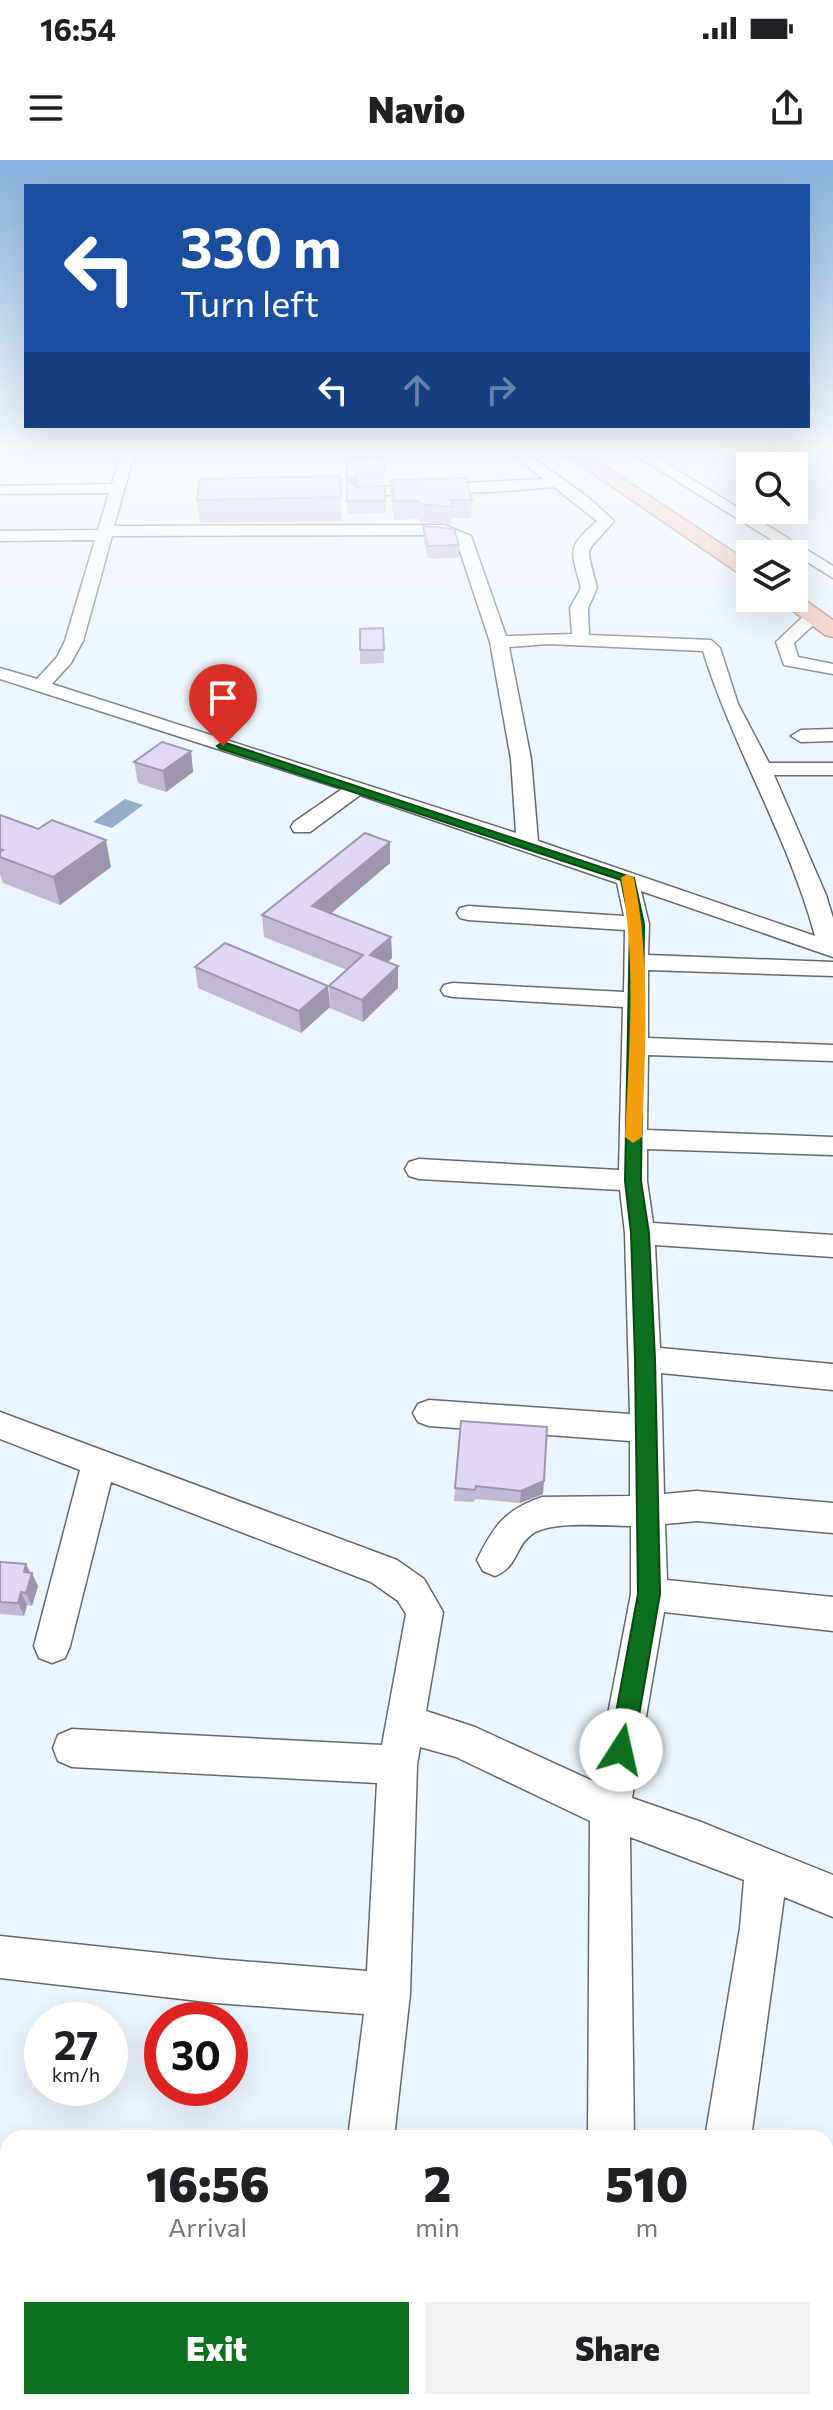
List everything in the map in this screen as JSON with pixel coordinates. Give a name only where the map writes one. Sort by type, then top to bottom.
[{"type":"main road","points":[[808,612],[833,630]]},
{"type":"street","points":[[42,684],[70,651],[99,553]]},
{"type":"street","points":[[469,553],[499,642],[521,759],[527,844]]},
{"type":"street","points":[[580,553],[589,588],[579,608],[581,640]]},
{"type":"street","points":[[801,553],[833,573]]},
{"type":"street","points":[[814,616],[785,642],[790,661],[833,669]]},
{"type":"street","points":[[499,642],[581,640],[705,644],[711,648],[729,704],[761,769],[815,895],[832,956]]},
{"type":"street","points":[[0,673],[42,684],[627,878],[832,956]]},
{"type":"street","points":[[801,736],[833,735]]},
{"type":"street","points":[[761,769],[833,769]]},
{"type":"street","points":[[302,827],[357,788]]},
{"type":"street","points":[[611,2130],[610,1810],[649,1594],[645,1359],[640,1233],[633,1181],[637,924],[627,878]]},
{"type":"street","points":[[468,913],[637,924]]},
{"type":"street","points":[[637,962],[832,956]]},
{"type":"street","points":[[453,990],[637,1000]]},
{"type":"street","points":[[637,1046],[833,1053]]},
{"type":"street","points":[[633,1139],[833,1146]]},
{"type":"street","points":[[419,1169],[633,1181]]},
{"type":"street","points":[[640,1233],[833,1246]]},
{"type":"street","points":[[645,1359],[833,1377]]},
{"type":"street","points":[[429,1413],[646,1429]]},
{"type":"street","points":[[0,1425],[384,1571],[411,1590],[425,1612],[401,1744],[388,1994],[372,2130]]},
{"type":"street","points":[[52,1646],[99,1462]]},
{"type":"street","points":[[495,1560],[506,1537],[517,1525],[533,1515],[557,1511],[646,1511],[697,1506],[833,1518]]},
{"type":"street","points":[[649,1594],[833,1614]]},
{"type":"street","points":[[72,1748],[401,1744],[461,1740],[610,1810],[833,1896]]},
{"type":"street","points":[[729,2130],[761,1928],[766,1868]]},
{"type":"street","points":[[0,1957],[216,1981],[388,1994]]},
{"type":"water","points":[[125,799],[143,805],[112,828],[93,822]]},
{"type":"building","points":[[383,628],[384,650],[360,650],[360,629]]},
{"type":"building","points":[[162,742],[191,751],[163,771],[134,762]]},
{"type":"building","points":[[0,815],[38,829],[52,820],[106,840],[53,877],[0,857],[3,850],[0,849]]},
{"type":"building","points":[[365,833],[390,842],[312,906],[391,937],[370,955],[398,966],[362,1000],[329,986],[363,955],[262,915]]},
{"type":"building","points":[[225,943],[328,986],[299,1011],[195,967]]},
{"type":"building","points":[[461,1421],[547,1427],[544,1481],[521,1491],[476,1486],[475,1490],[455,1488]]},
{"type":"building","points":[[0,1562],[26,1564],[24,1572],[32,1573],[26,1593],[21,1592],[18,1603],[0,1602]]},
{"type":"slow traffic","points":[[627,878],[637,924],[633,1137]]},
{"type":"route","points":[[223,746],[421,808],[627,878],[637,924],[633,1181],[640,1233],[645,1359],[649,1594],[621,1750]]}]
